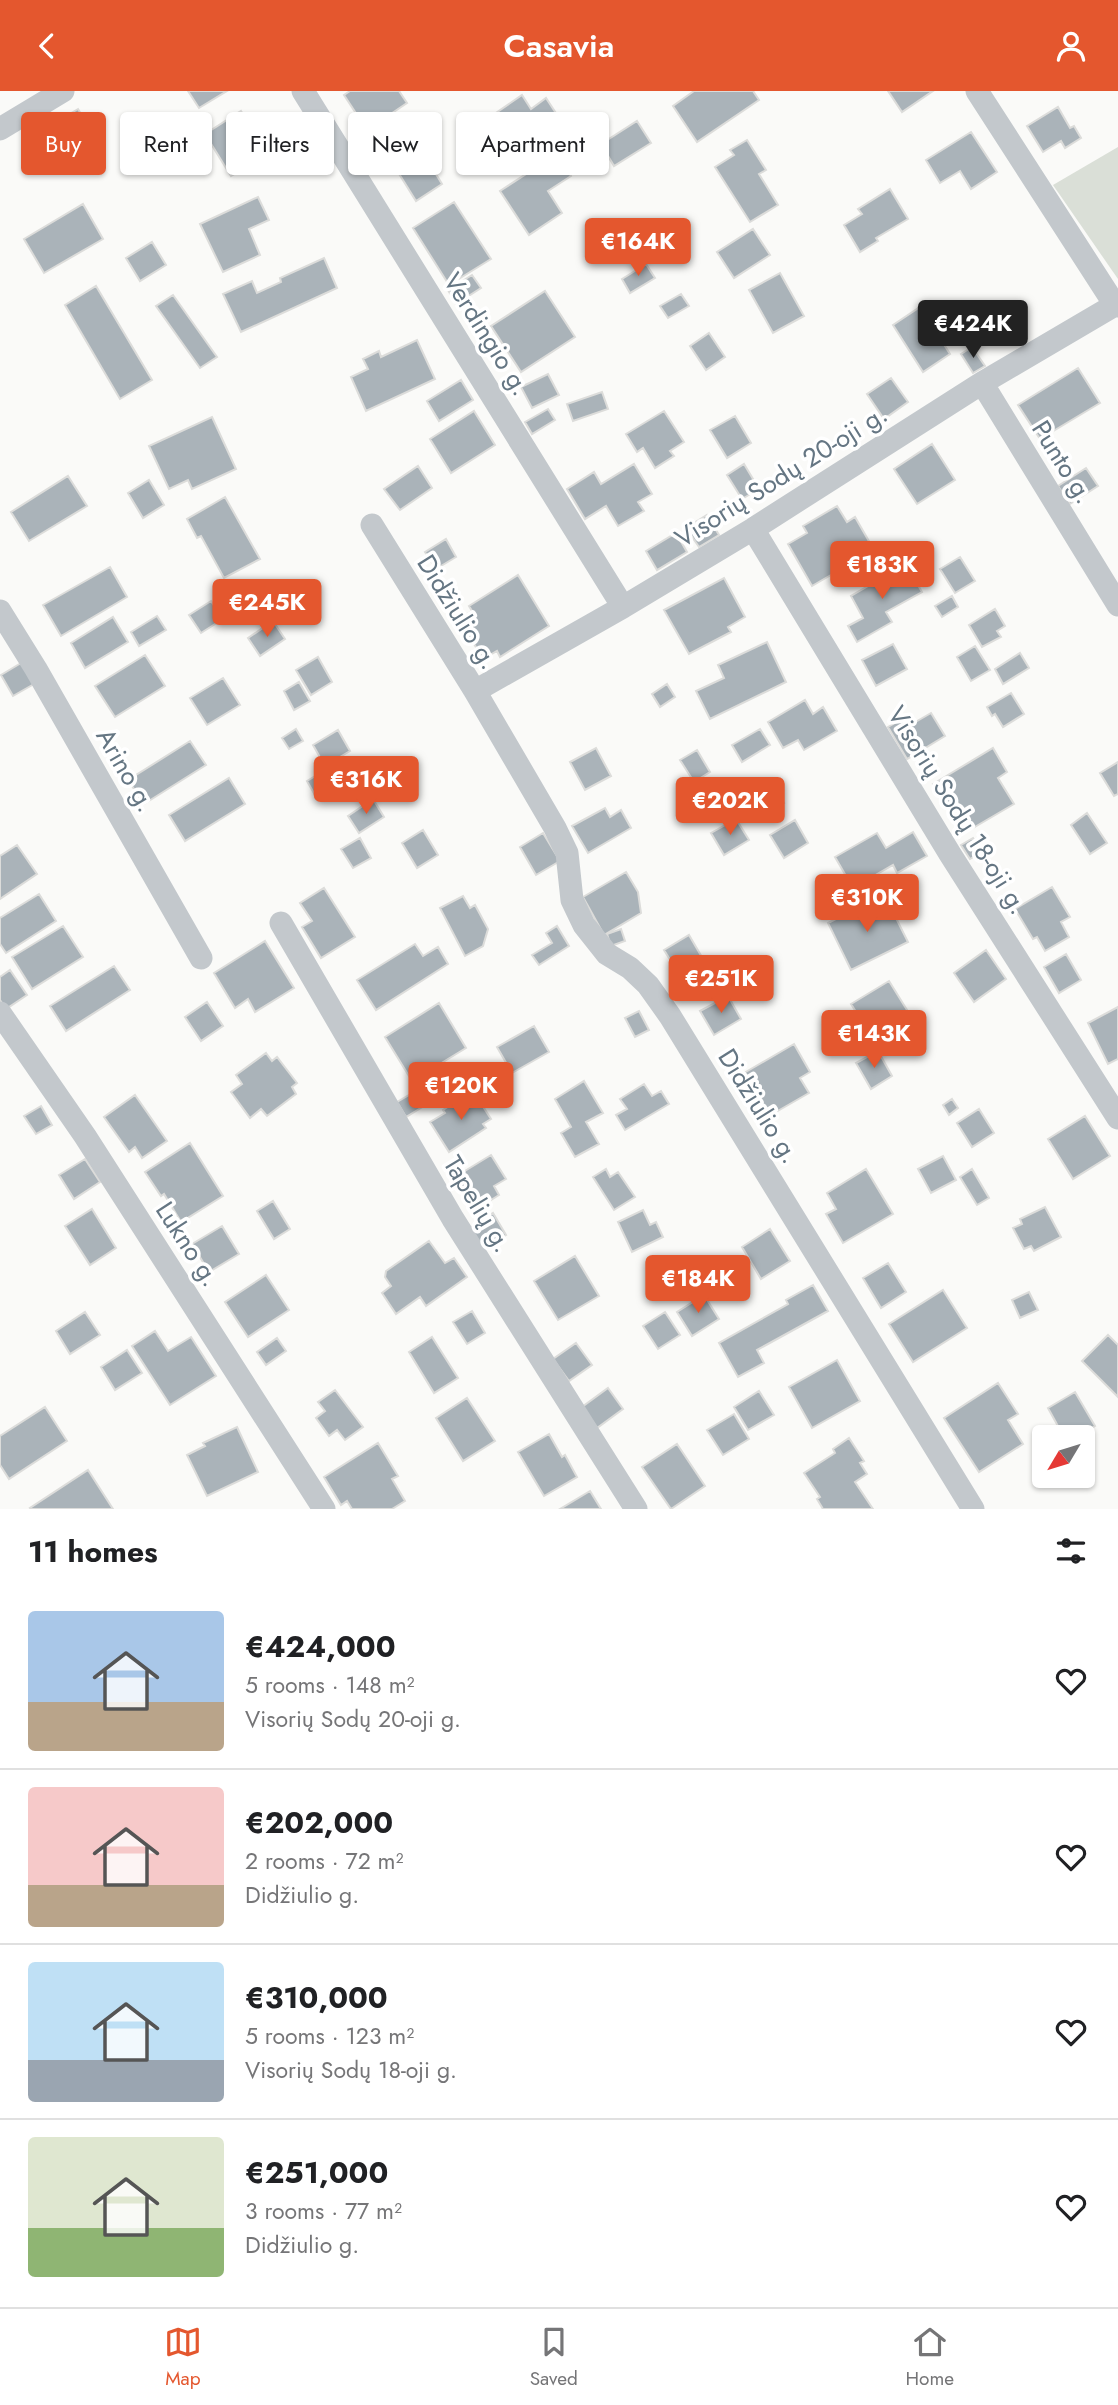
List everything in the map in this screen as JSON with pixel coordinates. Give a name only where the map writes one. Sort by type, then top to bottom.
[{"type":"street","points":[[0,129],[63,91]]},
{"type":"street","name":"Verdingio g.","points":[[303,91],[623,607]]},
{"type":"street","points":[[977,91],[1116,305]]},
{"type":"street","name":"Visorių Sodų 20-oji g.","points":[[475,691],[753,529],[982,383],[1116,305]]},
{"type":"street","name":"Punto g.","points":[[982,383],[1118,605]]},
{"type":"street","name":"Didžiulio g.","points":[[372,525],[475,691],[555,828],[567,853],[572,899],[583,925],[607,954],[630,968],[648,985],[670,1016],[973,1509]]},
{"type":"street","name":"Visorių Sodų 18-oji g.","points":[[753,529],[950,854],[1118,1118]]},
{"type":"street","name":"Arino g.","points":[[0,611],[201,958]]},
{"type":"street","name":"Tapelių g.","points":[[281,923],[453,1219],[636,1509]]},
{"type":"street","name":"Lukno g.","points":[[0,1013],[85,1136],[324,1509]]},
{"type":"shaded area","points":[[1118,147],[1118,279],[1053,185]]},
{"type":"building","points":[[188,91],[227,91],[199,108]]},
{"type":"building","points":[[350,91],[399,91],[407,103],[394,112],[355,112],[344,95]]},
{"type":"building","points":[[694,91],[753,91],[759,100],[697,142],[673,106]]},
{"type":"building","points":[[888,91],[933,91],[902,112]]},
{"type":"building","points":[[522,95],[531,109],[546,98],[555,112],[497,112]]},
{"type":"building","points":[[1058,107],[1070,128],[1074,126],[1081,138],[1065,148],[1061,141],[1043,152],[1027,126]]},
{"type":"building","points":[[226,121],[226,168],[212,145],[212,130]]},
{"type":"building","points":[[637,121],[651,143],[614,166],[609,158],[609,139]]},
{"type":"building","points":[[971,132],[997,172],[971,189],[960,171],[940,183],[926,160]]},
{"type":"building","points":[[747,140],[766,170],[759,174],[778,205],[750,222],[715,167],[734,155],[730,150]]},
{"type":"building","points":[[400,175],[437,175],[442,184],[416,201]]},
{"type":"building","points":[[525,175],[571,176],[548,191],[562,213],[529,235],[500,191]]},
{"type":"building","points":[[890,189],[908,219],[876,238],[878,241],[860,252],[844,225],[862,214],[858,209]]},
{"type":"building","points":[[258,197],[269,220],[249,229],[260,255],[223,272],[200,224]]},
{"type":"building","points":[[454,202],[491,259],[449,285],[413,228]]},
{"type":"building","points":[[83,204],[103,239],[44,273],[24,239]]},
{"type":"building","points":[[753,229],[770,255],[734,278],[717,252]]},
{"type":"building","points":[[152,242],[166,265],[140,281],[126,258]]},
{"type":"building","points":[[324,258],[337,288],[241,332],[223,294],[252,281],[257,293],[281,282],[280,278]]},
{"type":"building","points":[[646,264],[655,278],[630,293],[622,279]]},
{"type":"building","points":[[780,273],[804,316],[773,333],[749,290]]},
{"type":"building","points":[[472,275],[481,288],[456,304],[448,290]]},
{"type":"building","points":[[96,286],[152,380],[120,399],[65,305]]},
{"type":"building","points":[[545,291],[575,337],[521,372],[491,326]]},
{"type":"building","points":[[681,294],[689,306],[668,318],[660,306]]},
{"type":"building","points":[[173,295],[217,357],[200,368],[156,306]]},
{"type":"building","points":[[993,303],[1009,325],[984,342],[969,320]]},
{"type":"building","points":[[920,307],[950,354],[923,372],[893,325]]},
{"type":"building","points":[[709,333],[725,357],[706,370],[690,346]]},
{"type":"building","points":[[417,340],[435,379],[366,411],[351,377],[368,369],[363,359],[379,351],[381,357]]},
{"type":"building","points":[[972,347],[985,366],[973,373],[961,354]]},
{"type":"building","points":[[1078,368],[1100,403],[1040,439],[1018,405]]},
{"type":"building","points":[[548,374],[559,395],[532,408],[521,387]]},
{"type":"building","points":[[891,378],[908,402],[884,419],[867,394]]},
{"type":"building","points":[[461,380],[473,400],[439,421],[427,401]]},
{"type":"building","points":[[602,392],[608,409],[573,421],[567,404]]},
{"type":"building","points":[[548,409],[555,420],[532,434],[525,422]]},
{"type":"building","points":[[474,411],[495,445],[451,473],[430,439]]},
{"type":"building","points":[[664,411],[684,442],[670,451],[674,456],[655,468],[643,448],[637,452],[626,434]]},
{"type":"building","points":[[735,416],[751,443],[727,458],[710,430]]},
{"type":"building","points":[[212,417],[236,469],[192,489],[188,480],[169,489],[149,446]]},
{"type":"building","points":[[932,444],[955,480],[917,504],[894,469]]},
{"type":"building","points":[[634,464],[652,494],[638,502],[644,511],[618,526],[606,506],[585,519],[567,489],[594,472],[601,484]]},
{"type":"building","points":[[744,464],[759,489],[742,499],[727,475]]},
{"type":"building","points":[[418,466],[432,488],[400,510],[384,489]]},
{"type":"building","points":[[1086,468],[1098,486],[1070,504],[1058,486]]},
{"type":"building","points":[[68,476],[87,506],[29,541],[11,512]]},
{"type":"building","points":[[149,480],[164,505],[143,518],[128,493]]},
{"type":"building","points":[[225,497],[260,559],[224,578],[201,536],[197,538],[187,519]]},
{"type":"building","points":[[837,506],[847,522],[855,517],[874,550],[812,586],[788,544],[807,533],[803,526]]},
{"type":"building","points":[[707,515],[719,535],[699,547],[686,528]]},
{"type":"building","points":[[676,533],[687,552],[657,570],[646,551]]},
{"type":"building","points":[[446,539],[456,557],[436,569],[425,552]]},
{"type":"building","points":[[960,557],[975,581],[955,593],[940,569]]},
{"type":"building","points":[[906,564],[922,592],[886,612],[892,622],[857,642],[848,626],[863,618],[851,596]]},
{"type":"building","points":[[110,567],[127,597],[61,636],[43,605]]},
{"type":"building","points":[[518,575],[549,626],[500,657],[497,651],[483,659],[459,619],[472,611],[469,606]]},
{"type":"building","points":[[724,578],[745,617],[728,627],[731,632],[689,654],[664,610]]},
{"type":"building","points":[[952,596],[958,607],[942,617],[935,606]]},
{"type":"building","points":[[211,601],[223,619],[201,633],[189,615]]},
{"type":"building","points":[[995,609],[1005,626],[997,631],[1001,637],[982,647],[969,625]]},
{"type":"building","points":[[157,616],[166,630],[139,646],[131,632]]},
{"type":"building","points":[[113,617],[128,642],[85,668],[71,643]]},
{"type":"building","points":[[273,621],[285,639],[260,656],[248,638]]},
{"type":"building","points":[[767,642],[786,682],[710,719],[696,691],[724,678],[718,665]]},
{"type":"building","points":[[893,644],[907,669],[876,686],[862,660]]},
{"type":"building","points":[[975,646],[990,670],[971,681],[957,657]]},
{"type":"building","points":[[1020,653],[1029,668],[1003,684],[995,669]]},
{"type":"building","points":[[145,655],[165,686],[115,717],[95,686]]},
{"type":"building","points":[[318,657],[332,682],[311,695],[296,670]]},
{"type":"building","points":[[21,663],[34,684],[13,696],[1,675]]},
{"type":"building","points":[[223,678],[240,705],[207,725],[190,698]]},
{"type":"building","points":[[299,682],[310,701],[294,710],[284,691]]},
{"type":"building","points":[[667,684],[675,697],[660,707],[652,694]]},
{"type":"building","points":[[1011,693],[1024,714],[1003,727],[987,707]]},
{"type":"building","points":[[805,700],[813,714],[823,707],[837,731],[804,750],[798,740],[783,748],[768,722]]},
{"type":"building","points":[[931,713],[945,736],[907,759],[888,727],[907,716],[912,724]]},
{"type":"building","points":[[296,729],[303,741],[289,749],[282,738]]},
{"type":"building","points":[[760,729],[770,745],[742,762],[732,745]]},
{"type":"building","points":[[338,730],[350,751],[325,766],[313,745]]},
{"type":"building","points":[[190,741],[206,765],[144,804],[128,780]]},
{"type":"building","points":[[596,748],[611,776],[585,790],[570,762]]},
{"type":"building","points":[[993,748],[1007,772],[998,778],[1014,804],[973,828],[956,800],[946,806],[933,784]]},
{"type":"building","points":[[697,750],[710,772],[694,782],[680,760]]},
{"type":"building","points":[[1118,762],[1118,794],[1114,796],[1100,773]]},
{"type":"building","points":[[322,772],[330,786],[315,795],[307,781]]},
{"type":"building","points":[[229,778],[245,804],[185,841],[169,815]]},
{"type":"building","points":[[773,786],[784,803],[767,814],[756,797]]},
{"type":"building","points":[[373,799],[384,817],[359,833],[348,816]]},
{"type":"building","points":[[605,808],[610,817],[621,810],[631,828],[588,853],[572,826]]},
{"type":"building","points":[[1087,813],[1107,843],[1090,854],[1071,825]]},
{"type":"building","points":[[736,819],[749,840],[724,855],[711,833]]},
{"type":"building","points":[[795,820],[808,843],[784,858],[770,835]]},
{"type":"building","points":[[423,830],[438,855],[417,868],[402,843]]},
{"type":"building","points":[[913,832],[927,856],[897,873],[893,865],[853,888],[835,857],[877,833],[886,848]]},
{"type":"building","points":[[543,833],[560,861],[536,875],[520,847]]},
{"type":"building","points":[[360,838],[371,858],[353,868],[341,849]]},
{"type":"building","points":[[973,838],[982,852],[970,859],[961,845]]},
{"type":"building","points":[[17,845],[37,874],[0,899],[0,856]]},
{"type":"building","points":[[626,872],[638,892],[641,913],[604,935],[583,897]]},
{"type":"building","points":[[1052,887],[1070,917],[1061,922],[1069,937],[1045,951],[1037,937],[1033,939],[1015,909]]},
{"type":"building","points":[[324,888],[355,937],[321,958],[302,927],[312,921],[300,903]]},
{"type":"building","points":[[39,894],[56,921],[6,953],[0,944],[0,918]]},
{"type":"building","points":[[463,896],[470,908],[475,905],[488,929],[483,946],[465,956],[440,908]]},
{"type":"building","points":[[871,901],[879,916],[892,910],[908,942],[851,970],[828,923]]},
{"type":"building","points":[[63,926],[83,957],[32,989],[12,957]]},
{"type":"building","points":[[557,926],[569,946],[539,965],[532,955],[552,943],[546,933]]},
{"type":"building","points":[[621,929],[625,941],[611,946],[607,934]]},
{"type":"building","points":[[689,935],[703,959],[679,974],[664,950]]},
{"type":"building","points":[[265,941],[294,988],[255,1012],[248,999],[235,1008],[214,973]]},
{"type":"building","points":[[415,944],[423,956],[438,947],[448,964],[376,1010],[357,980]]},
{"type":"building","points":[[986,950],[1006,979],[974,1002],[954,973]]},
{"type":"building","points":[[1066,954],[1081,980],[1059,993],[1044,967]]},
{"type":"building","points":[[114,966],[130,990],[66,1031],[50,1006]]},
{"type":"building","points":[[10,970],[27,995],[6,1009],[0,1000],[0,977]]},
{"type":"building","points":[[889,981],[912,1018],[884,1034],[877,1023],[867,1029],[851,1004]]},
{"type":"building","points":[[728,996],[741,1019],[714,1035],[700,1011]]},
{"type":"building","points":[[207,1002],[223,1026],[201,1041],[185,1017]]},
{"type":"building","points":[[439,1003],[466,1048],[412,1081],[385,1037]]},
{"type":"building","points":[[1118,1007],[1118,1059],[1108,1064],[1088,1023]]},
{"type":"building","points":[[639,1011],[649,1030],[635,1037],[625,1018]]},
{"type":"building","points":[[534,1026],[549,1052],[512,1073],[497,1047]]},
{"type":"building","points":[[794,1044],[810,1072],[800,1078],[809,1093],[769,1116],[744,1073]]},
{"type":"building","points":[[878,1051],[892,1076],[871,1089],[856,1063]]},
{"type":"building","points":[[266,1053],[272,1061],[277,1057],[297,1083],[292,1087],[296,1094],[267,1116],[261,1109],[250,1118],[231,1092],[242,1084],[236,1075]]},
{"type":"building","points":[[584,1081],[603,1113],[586,1122],[599,1144],[575,1157],[561,1133],[571,1127],[555,1099]]},
{"type":"building","points":[[644,1084],[652,1096],[661,1091],[669,1104],[625,1130],[616,1115],[627,1109],[620,1099]]},
{"type":"building","points":[[416,1091],[424,1106],[406,1117],[397,1102]]},
{"type":"building","points":[[473,1091],[491,1119],[483,1124],[486,1128],[449,1152],[430,1122],[445,1113],[443,1110]]},
{"type":"building","points":[[135,1095],[167,1141],[142,1158],[135,1147],[129,1152],[104,1117]]},
{"type":"building","points":[[952,1099],[958,1108],[949,1115],[943,1105]]},
{"type":"building","points":[[41,1106],[52,1125],[36,1134],[24,1116]]},
{"type":"building","points":[[979,1109],[994,1133],[972,1147],[957,1123]]},
{"type":"building","points":[[1085,1116],[1110,1156],[1073,1179],[1048,1139]]},
{"type":"building","points":[[190,1143],[223,1196],[181,1222],[164,1194],[161,1196],[145,1172]]},
{"type":"building","points":[[491,1155],[506,1179],[494,1186],[499,1195],[475,1210],[455,1177]]},
{"type":"building","points":[[943,1156],[956,1180],[931,1193],[918,1169]]},
{"type":"building","points":[[85,1159],[100,1182],[74,1199],[59,1175]]},
{"type":"building","points":[[606,1169],[610,1177],[618,1172],[635,1197],[614,1210],[593,1177]]},
{"type":"building","points":[[866,1169],[893,1214],[843,1243],[826,1214],[836,1209],[827,1193]]},
{"type":"building","points":[[972,1169],[989,1198],[977,1205],[960,1177]]},
{"type":"building","points":[[273,1201],[290,1229],[274,1239],[257,1211]]},
{"type":"building","points":[[1045,1207],[1061,1237],[1034,1251],[1031,1246],[1024,1249],[1013,1228],[1022,1224],[1020,1219]]},
{"type":"building","points":[[92,1209],[116,1248],[90,1265],[65,1226]]},
{"type":"building","points":[[643,1210],[650,1225],[656,1222],[663,1237],[632,1252],[618,1222]]},
{"type":"building","points":[[493,1213],[506,1235],[484,1249],[470,1228]]},
{"type":"building","points":[[222,1226],[239,1254],[209,1272],[192,1244]]},
{"type":"building","points":[[770,1229],[790,1261],[761,1279],[742,1247]]},
{"type":"building","points":[[429,1241],[445,1263],[454,1258],[467,1277],[426,1306],[420,1297],[396,1314],[382,1293],[391,1286],[385,1277],[386,1271]]},
{"type":"building","points":[[575,1256],[599,1296],[558,1320],[534,1281]]},
{"type":"building","points":[[888,1263],[906,1292],[881,1308],[863,1278]]},
{"type":"building","points":[[266,1275],[289,1310],[248,1337],[225,1302]]},
{"type":"building","points":[[813,1285],[828,1311],[757,1350],[764,1363],[738,1377],[719,1343],[788,1304],[786,1300]]},
{"type":"building","points":[[943,1290],[967,1328],[913,1362],[889,1324]]},
{"type":"building","points":[[1029,1292],[1038,1310],[1020,1318],[1012,1300]]},
{"type":"building","points":[[704,1295],[719,1319],[692,1336],[677,1312]]},
{"type":"building","points":[[472,1311],[485,1333],[467,1344],[453,1322]]},
{"type":"building","points":[[85,1312],[100,1335],[70,1354],[56,1331]]},
{"type":"building","points":[[665,1312],[680,1335],[658,1349],[643,1326]]},
{"type":"building","points":[[155,1331],[168,1351],[191,1337],[216,1376],[170,1405],[132,1346]]},
{"type":"building","points":[[1108,1335],[1118,1345],[1118,1397],[1082,1361]]},
{"type":"building","points":[[432,1337],[458,1378],[434,1393],[409,1352]]},
{"type":"building","points":[[277,1338],[286,1351],[266,1365],[257,1352]]},
{"type":"building","points":[[576,1343],[592,1365],[569,1381],[553,1359]]},
{"type":"building","points":[[127,1350],[142,1373],[115,1390],[101,1367]]},
{"type":"building","points":[[837,1360],[860,1401],[812,1428],[789,1387]]},
{"type":"building","points":[[998,1383],[1018,1414],[1008,1420],[1023,1444],[979,1472],[944,1418]]},
{"type":"building","points":[[608,1388],[623,1409],[597,1428],[582,1407]]},
{"type":"building","points":[[335,1390],[363,1427],[345,1440],[337,1430],[329,1436],[316,1418],[325,1411],[318,1402]]},
{"type":"building","points":[[759,1391],[774,1415],[748,1430],[734,1407]]},
{"type":"building","points":[[1075,1392],[1094,1425],[1057,1425],[1048,1408]]},
{"type":"building","points":[[467,1398],[495,1441],[463,1461],[436,1418]]},
{"type":"building","points":[[45,1407],[67,1441],[9,1479],[0,1465],[0,1436]]},
{"type":"building","points":[[734,1414],[749,1439],[723,1455],[707,1430]]},
{"type":"building","points":[[237,1427],[258,1472],[207,1496],[187,1455],[205,1446],[203,1443]]},
{"type":"building","points":[[549,1434],[577,1477],[544,1496],[518,1452]]},
{"type":"building","points":[[849,1438],[864,1461],[860,1463],[867,1474],[855,1482],[873,1509],[823,1509],[817,1499],[820,1497],[804,1473],[835,1453],[833,1449]]},
{"type":"building","points":[[378,1443],[398,1476],[392,1479],[405,1501],[392,1509],[352,1509],[347,1501],[341,1505],[324,1477]]},
{"type":"building","points":[[677,1444],[705,1486],[671,1509],[642,1467]]},
{"type":"building","points":[[88,1470],[113,1509],[30,1508]]},
{"type":"building","points":[[590,1491],[601,1509],[560,1509]]}]
